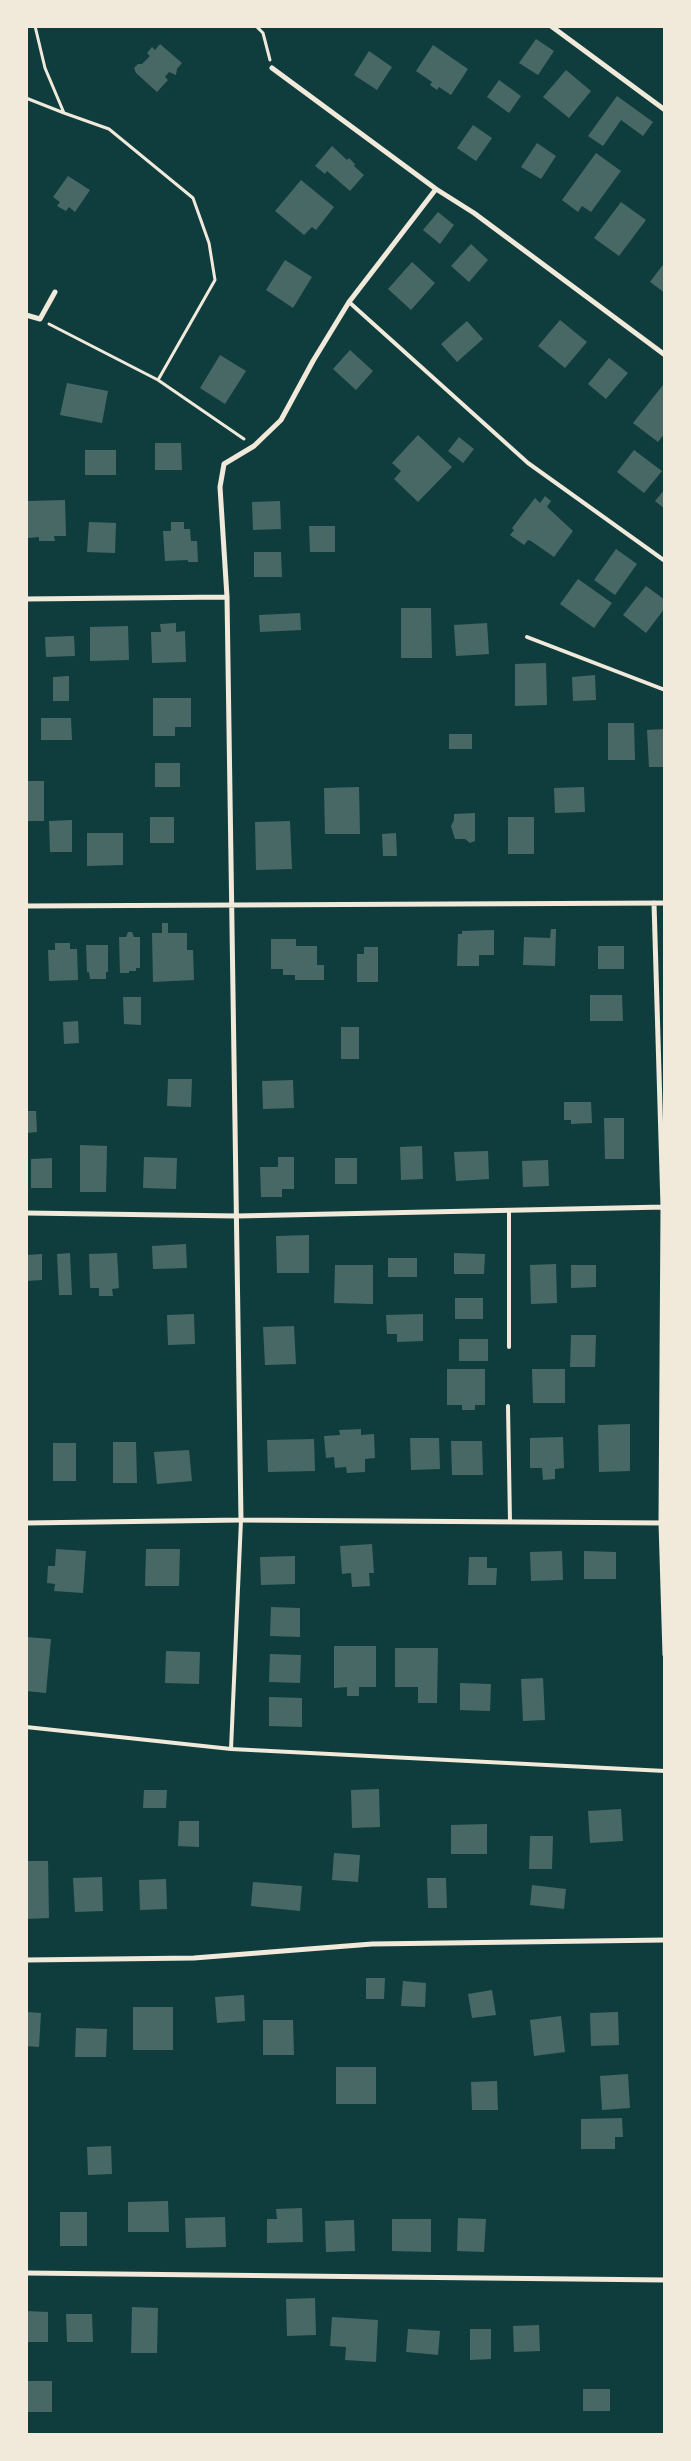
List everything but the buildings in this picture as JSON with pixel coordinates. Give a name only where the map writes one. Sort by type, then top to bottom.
[{"type":"street","points":[[551,26],[665,110]]},
{"type":"street","points":[[272,68],[436,189],[474,213],[665,355]]},
{"type":"street","points":[[241,1520],[238,1216],[227,597],[220,487],[224,464],[254,446],[281,420],[313,360],[349,302],[436,189]]},
{"type":"street","points":[[26,315],[40,319],[54,292]]},
{"type":"street","points":[[26,599],[227,597]]},
{"type":"street","points":[[654,903],[664,1207],[663,1523],[665,1655]]},
{"type":"street","points":[[26,906],[665,903]]},
{"type":"street","points":[[26,1213],[238,1216],[664,1207]]},
{"type":"street","points":[[26,1523],[241,1520],[663,1523]]},
{"type":"street","points":[[26,1960],[194,1958],[372,1944],[665,1940]]},
{"type":"street","points":[[26,2273],[665,2280]]},
{"type":"lane","points":[[349,302],[528,463],[665,560]]},
{"type":"lane","points":[[528,637],[665,690]]},
{"type":"lane","points":[[509,1210],[509,1347]]},
{"type":"lane","points":[[508,1406],[510,1522]]},
{"type":"lane","points":[[231,1749],[241,1520]]},
{"type":"lane","points":[[26,1727],[231,1749],[665,1772]]},
{"type":"path","points":[[35,26],[45,68],[64,113]]},
{"type":"path","points":[[256,26],[263,33],[272,68]]},
{"type":"path","points":[[26,98],[109,129],[193,198],[210,243],[216,280],[158,380]]},
{"type":"path","points":[[40,319],[158,380],[254,446]]}]
